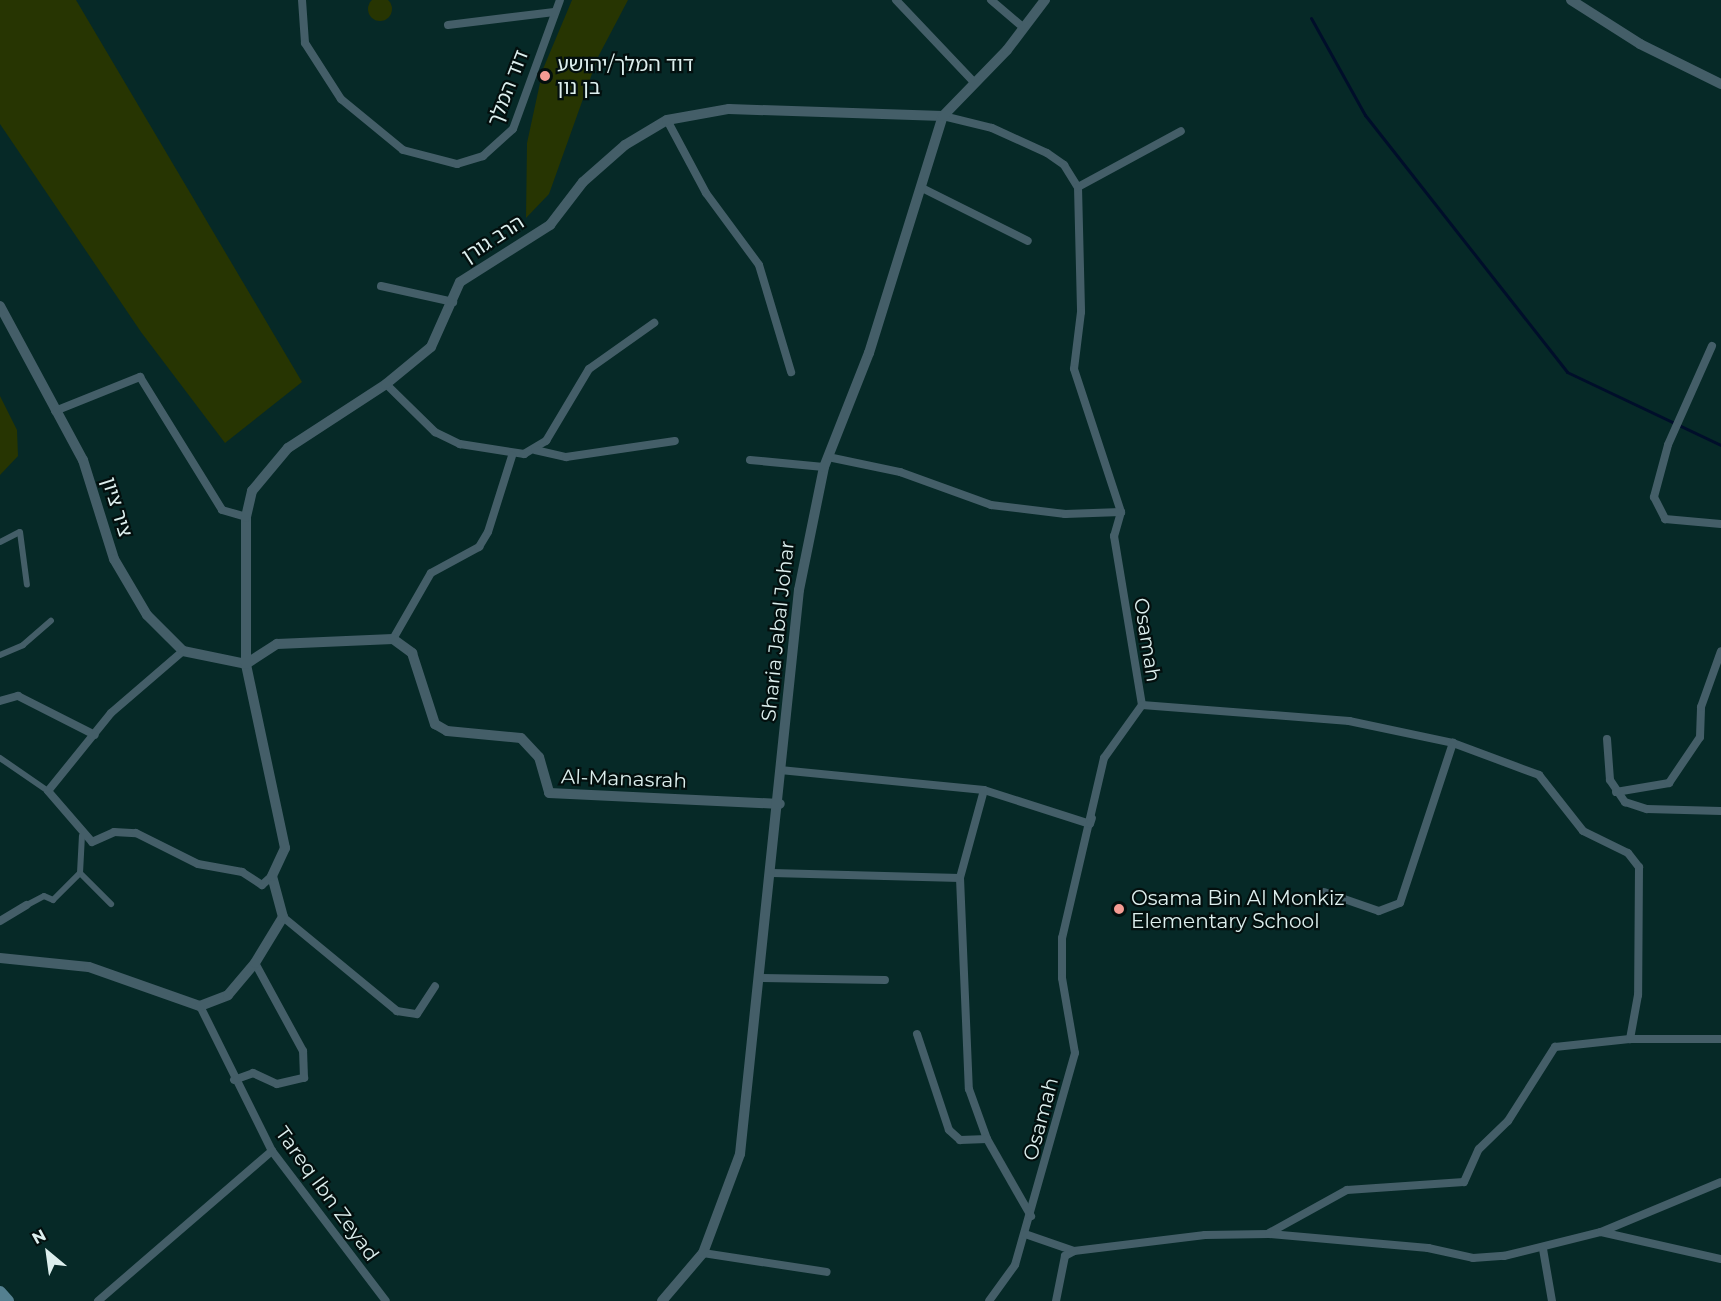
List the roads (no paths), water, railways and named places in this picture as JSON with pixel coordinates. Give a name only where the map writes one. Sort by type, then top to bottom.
[{"type":"main road","points":[[0,1292],[8,1301]]},
{"type":"street","name":"דוד המלך","points":[[302,0],[305,43],[341,99],[403,150],[442,164],[483,156],[505,141],[519,117],[560,0]]},
{"type":"street","points":[[896,0],[973,81]]},
{"type":"street","points":[[991,0],[1024,28]]},
{"type":"street","name":"Sharia Jabal Johar","points":[[662,1301],[703,1253],[740,1154],[780,804],[780,770],[805,538],[826,462],[924,189],[943,116],[1024,28],[1045,0]]},
{"type":"street","points":[[1571,0],[1640,44],[1721,84]]},
{"type":"street","points":[[448,25],[554,12]]},
{"type":"street","name":"הרב גורן","points":[[272,876],[285,848],[246,664],[246,517],[252,491],[288,448],[386,384],[431,347],[460,282],[550,225],[583,182],[624,145],[667,120],[729,109],[943,116]]},
{"type":"street","points":[[750,460],[826,462],[900,472],[991,505],[1065,514],[1121,512],[1076,381],[1081,312],[1078,187],[1064,165],[1047,153],[992,128],[943,116]]},
{"type":"street","points":[[667,120],[706,193],[759,265],[791,372]]},
{"type":"street","points":[[1078,187],[1181,131]]},
{"type":"street","points":[[924,189],[1028,241]]},
{"type":"street","points":[[381,286],[453,302]]},
{"type":"street","name":"ציר ציון","points":[[0,306],[83,460],[128,587],[183,651]]},
{"type":"street","points":[[535,450],[589,369],[654,323]]},
{"type":"street","points":[[1712,345],[1668,445],[1654,497],[1665,519],[1721,524]]},
{"type":"street","points":[[56,411],[140,377],[222,510],[246,517]]},
{"type":"street","points":[[386,384],[435,432],[512,456],[535,450],[566,457],[675,441]]},
{"type":"street","points":[[48,791],[111,713],[183,651],[246,664],[277,644],[393,639],[430,573],[479,547],[488,532],[512,456]]},
{"type":"street","name":"Osamah","points":[[989,1301],[1015,1266],[1075,1053],[1060,951],[1095,810],[1107,750],[1142,705],[1114,536],[1121,512]]},
{"type":"street","points":[[0,542],[20,532],[27,585]]},
{"type":"street","points":[[0,655],[23,645],[51,621]]},
{"type":"street","name":"Al-Manasrah","points":[[393,639],[412,653],[435,724],[447,731],[521,738],[539,757],[549,793],[780,804]]},
{"type":"street","points":[[1616,792],[1669,783],[1700,737],[1701,707],[1721,651]]},
{"type":"street","points":[[0,700],[18,696],[95,735]]},
{"type":"street","points":[[1142,705],[1350,721],[1453,743],[1539,775],[1583,831],[1638,862],[1638,995],[1630,1039]]},
{"type":"street","points":[[1607,739],[1616,792],[1637,808],[1721,811]]},
{"type":"street","points":[[1324,892],[1379,911],[1400,903],[1453,743]]},
{"type":"street","points":[[0,758],[48,791],[82,836],[92,842],[114,832],[136,833],[198,864],[242,872],[262,885],[272,876],[283,917],[397,1011],[417,1014],[435,986]]},
{"type":"street","points":[[780,770],[984,790],[1090,824],[1095,810]]},
{"type":"street","points":[[984,790],[960,878],[969,1089],[987,1139],[1030,1216]]},
{"type":"street","points":[[0,921],[44,896],[53,900],[80,873],[82,836]]},
{"type":"street","points":[[80,873],[111,904]]},
{"type":"street","points":[[772,873],[960,878]]},
{"type":"street","points":[[0,958],[88,967],[200,1006],[228,995],[255,963],[283,917]]},
{"type":"street","points":[[234,1080],[253,1073],[277,1084],[304,1078],[303,1051],[255,963]]},
{"type":"street","points":[[761,978],[885,980]]},
{"type":"street","name":"Tareq Ibn Zeyad","points":[[200,1006],[234,1080],[272,1151],[386,1301]]},
{"type":"street","points":[[917,1035],[945,1124],[960,1140],[987,1139]]},
{"type":"street","points":[[1269,1234],[1347,1190],[1462,1184],[1479,1149],[1508,1121],[1555,1047],[1630,1039],[1721,1039]]},
{"type":"street","points":[[98,1301],[272,1151]]},
{"type":"street","points":[[1056,1301],[1065,1256],[1074,1251],[1205,1235],[1269,1234],[1428,1248],[1473,1258],[1543,1249],[1601,1232],[1721,1182]]},
{"type":"street","points":[[1601,1232],[1721,1259]]},
{"type":"street","points":[[1025,1234],[1074,1251]]},
{"type":"street","points":[[1543,1249],[1552,1301]]},
{"type":"street","points":[[703,1253],[827,1272]]},
{"type":"waterway","points":[[1311,18],[1365,115],[1567,372],[1721,445]]},
{"type":"place","name":"דוד המלך/יהושע בן נון","points":[[545,76]]},
{"type":"place","name":"Osama Bin Al Monkiz Elementary School","points":[[1119,909]]}]
